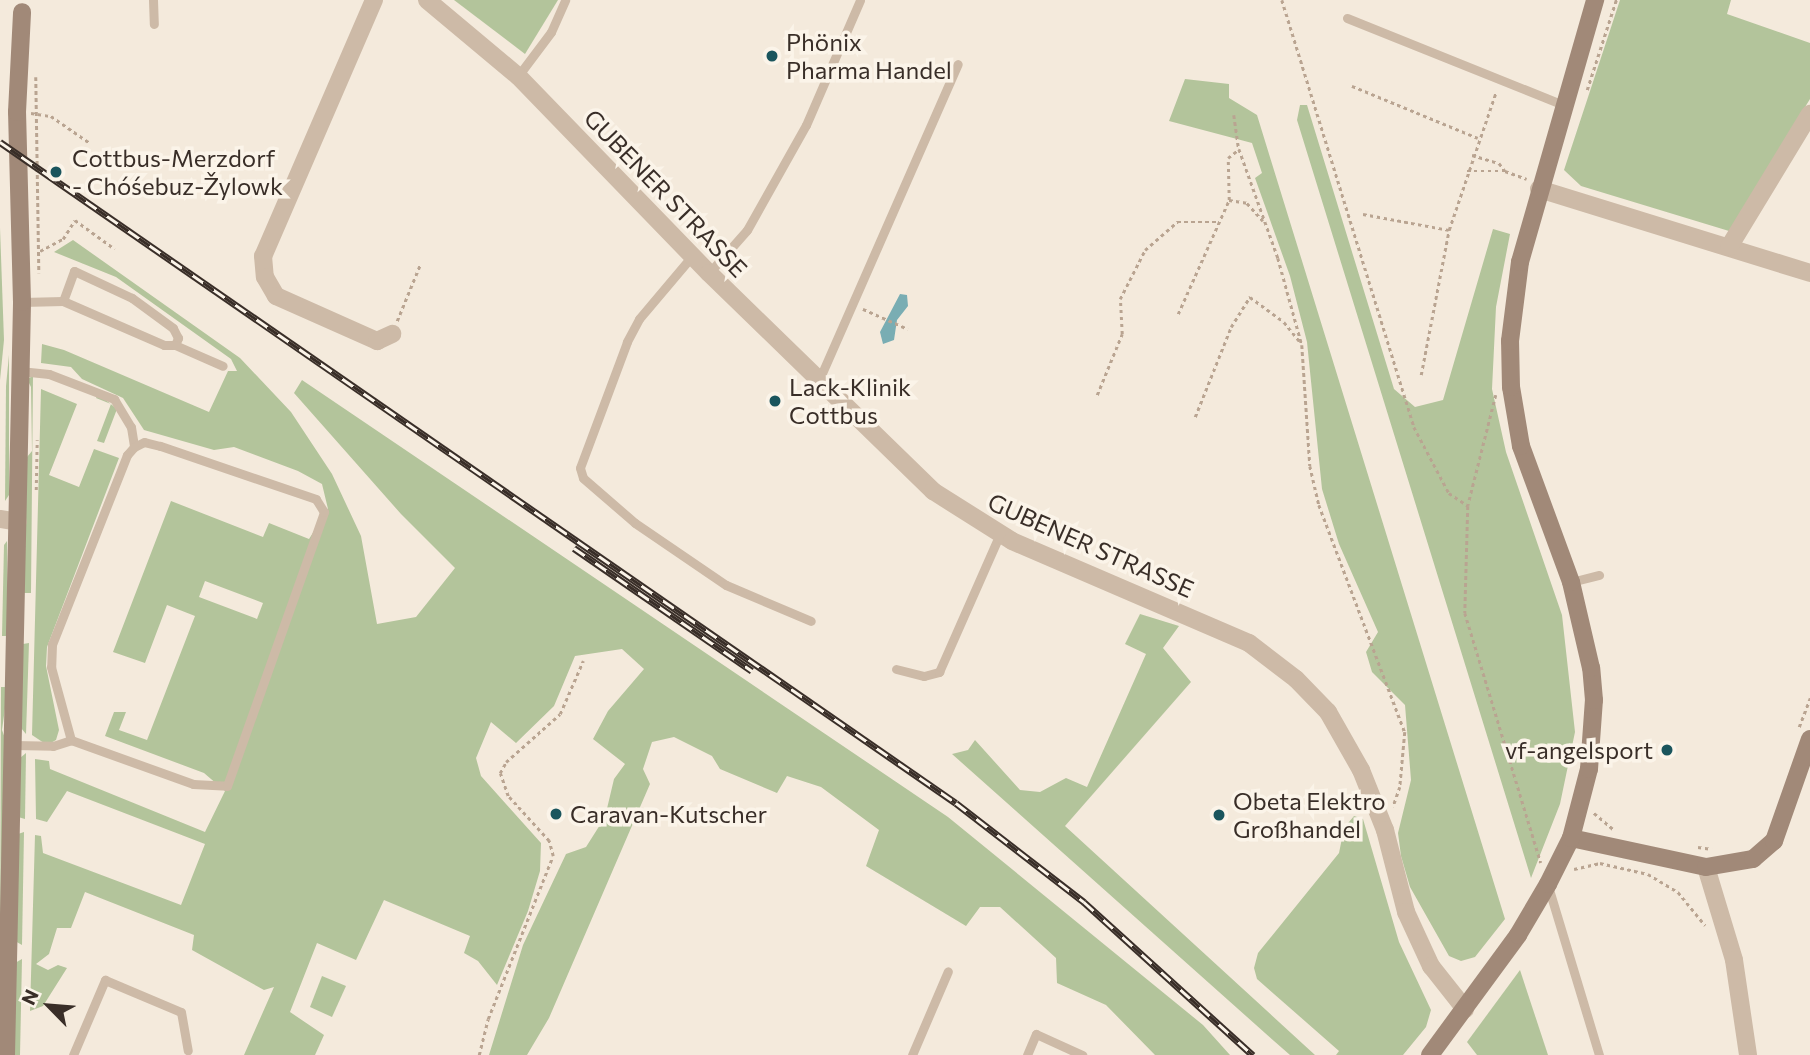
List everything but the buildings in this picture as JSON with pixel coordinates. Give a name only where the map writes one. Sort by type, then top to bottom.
[{"type":"street","points":[[374,0],[263,256],[265,277],[276,296],[377,341],[392,334]]},
{"type":"street","name":"GUBENER STRASSE","points":[[427,0],[518,76],[692,256],[912,473],[973,520],[1000,534],[1209,624],[1274,659],[1328,712],[1361,770],[1385,830],[1406,912],[1431,966],[1465,1009]]},
{"type":"street","points":[[1430,1055],[1465,1009],[1548,884],[1571,838],[1588,769],[1594,700],[1585,632],[1571,582],[1521,446],[1511,387],[1513,303],[1530,186],[1563,105],[1595,0]]},
{"type":"street","points":[[22,6],[29,112],[29,250],[22,302]]},
{"type":"street","points":[[6,1055],[14,745],[9,521],[22,302],[18,87],[22,6]]},
{"type":"street","points":[[1729,247],[1810,114]]},
{"type":"street","points":[[1530,186],[1810,273]]},
{"type":"street","points":[[1571,838],[1706,867],[1753,859],[1774,841],[1803,736]]},
{"type":"street","points":[[1706,867],[1736,971],[1748,1055]]},
{"type":"lane","points":[[153,0],[153,24]]},
{"type":"lane","points":[[518,76],[551,32],[565,0]]},
{"type":"lane","points":[[709,273],[747,230],[806,125],[860,0]]},
{"type":"lane","points":[[1348,18],[1563,105]]},
{"type":"lane","points":[[819,380],[958,64]]},
{"type":"lane","points":[[692,256],[639,319],[627,342],[580,468],[583,478],[635,523],[726,585],[811,621]]},
{"type":"lane","points":[[63,301],[74,271],[132,298],[173,328],[178,338],[175,345]]},
{"type":"lane","points":[[22,302],[63,301],[164,345],[175,345],[223,366]]},
{"type":"lane","points":[[20,371],[41,372],[114,399],[131,427],[134,447]]},
{"type":"lane","points":[[14,745],[53,746],[71,740],[192,784],[227,786],[324,512],[316,499],[160,446],[144,442],[134,447],[127,455],[52,644],[51,667],[71,740]]},
{"type":"lane","points":[[896,669],[924,676],[939,673],[1000,534]]},
{"type":"lane","points":[[1571,582],[1599,575]]},
{"type":"lane","points":[[1548,884],[1599,1055]]},
{"type":"lane","points":[[912,1055],[948,971]]},
{"type":"lane","points":[[72,1055],[105,980],[181,1012],[188,1050]]},
{"type":"lane","points":[[1027,1055],[1035,1034],[1082,1055]]},
{"type":"path","points":[[1282,0],[1414,426],[1449,493],[1468,506]]},
{"type":"path","points":[[1585,98],[1616,0]]},
{"type":"path","points":[[1421,375],[1449,230],[1472,155],[1501,80]]},
{"type":"path","points":[[1352,86],[1478,138]]},
{"type":"path","points":[[29,112],[51,116],[90,143]]},
{"type":"path","points":[[1234,115],[1238,149],[1266,223],[1302,345],[1310,467],[1319,505],[1405,732],[1400,787],[1385,830]]},
{"type":"path","points":[[1178,314],[1229,200],[1228,158],[1238,149]]},
{"type":"path","points":[[1472,155],[1499,163],[1504,171],[1530,186],[1531,166]]},
{"type":"path","points":[[1467,171],[1504,171]]},
{"type":"path","points":[[1229,200],[1247,203],[1266,223]]},
{"type":"path","points":[[1363,214],[1449,230]]},
{"type":"path","points":[[29,250],[40,251],[63,239],[75,220],[115,249]]},
{"type":"path","points":[[1097,395],[1122,334],[1120,299],[1145,250],[1177,222],[1217,222]]},
{"type":"path","points":[[392,334],[420,265]]},
{"type":"path","points":[[1195,417],[1231,327],[1250,297],[1284,322],[1302,345]]},
{"type":"path","points":[[852,305],[908,329]]},
{"type":"path","points":[[1500,401],[1498,388],[1468,506],[1465,613],[1548,884]]},
{"type":"path","points":[[479,1055],[488,1019],[553,856],[549,841],[508,796],[500,773],[506,762],[560,714],[583,661]]},
{"type":"path","points":[[1803,736],[1810,698]]},
{"type":"path","points":[[1594,812],[1612,829],[1624,831]]},
{"type":"path","points":[[1695,847],[1715,849]]},
{"type":"path","points":[[1542,864],[1546,852]]},
{"type":"path","points":[[1574,869],[1600,863],[1648,874],[1678,892],[1710,932]]},
{"type":"green space","points":[[454,0],[558,0],[525,54]]},
{"type":"green space","points":[[1620,0],[1731,0],[1727,14],[1810,43],[1810,99],[1729,231],[1581,186],[1564,170]]},
{"type":"green space","points":[[1185,79],[1229,84],[1229,98],[1257,115],[1505,919],[1475,957],[1461,961],[1449,956],[1410,887],[1401,856],[1398,833],[1411,780],[1405,705],[1372,672],[1366,652],[1378,632],[1339,544],[1322,489],[1307,342],[1290,276],[1255,178],[1262,173],[1252,143],[1169,121]]},
{"type":"green space","points":[[1300,105],[1307,105],[1394,389],[1415,407],[1443,400],[1493,229],[1510,234],[1496,307],[1492,389],[1506,452],[1562,615],[1575,732],[1560,804],[1531,878],[1297,120]]},
{"type":"green space","points":[[0,228],[4,340],[0,380]]},
{"type":"green space","points":[[73,240],[240,358],[291,412],[332,474],[361,536],[377,624],[416,617],[455,568],[401,514],[294,393],[302,380],[948,817],[1203,1025],[1230,1055],[1155,1055],[1106,1005],[1057,983],[1056,958],[1000,907],[980,907],[966,926],[866,866],[879,830],[821,787],[787,776],[777,793],[720,769],[712,756],[674,737],[652,742],[643,769],[650,784],[549,1018],[527,1055],[489,1055],[523,945],[566,854],[586,847],[605,817],[614,779],[625,764],[593,739],[608,711],[644,669],[622,649],[575,656],[554,706],[516,743],[491,722],[476,758],[481,776],[541,843],[540,871],[528,911],[497,985],[478,961],[464,953],[470,936],[384,900],[356,960],[317,943],[290,1012],[324,1035],[315,1055],[244,1055],[274,987],[264,990],[192,950],[194,935],[85,892],[71,928],[57,928],[49,954],[36,964],[48,970],[58,965],[67,968],[43,1006],[30,1011],[35,835],[41,836],[43,853],[181,905],[205,844],[67,791],[47,822],[36,819],[35,759],[49,761],[50,769],[205,832],[225,791],[204,773],[105,736],[114,712],[126,712],[119,730],[147,740],[195,616],[167,605],[145,663],[113,652],[171,501],[263,537],[269,523],[309,539],[328,509],[322,484],[298,471],[234,447],[214,450],[144,430],[123,398],[82,379],[71,367],[41,363],[42,344],[64,350],[209,412],[228,371],[237,371],[231,359],[116,277],[54,252]],"holes":[[[205,581],[263,603],[257,619],[199,597]]]},
{"type":"green space","points":[[9,355],[9,495],[5,501],[6,386]]},
{"type":"green space","points":[[33,376],[31,593],[24,593],[27,457],[32,451],[31,387],[27,379]]},
{"type":"green space","points":[[41,389],[77,404],[49,475],[79,487],[94,449],[119,458],[47,647],[46,666],[59,730],[56,740],[47,745],[32,735]]},
{"type":"green space","points":[[98,394],[110,404],[96,398]]},
{"type":"green space","points":[[111,404],[117,409],[104,443],[97,441]]},
{"type":"green space","points":[[7,541],[8,636],[2,636],[4,545]]},
{"type":"green space","points":[[1140,614],[1179,626],[1163,648],[1191,682],[1065,826],[1315,1055],[1290,1055],[952,754],[968,750],[975,740],[1020,790],[1040,792],[1066,778],[1087,787],[1146,654],[1125,644]]},
{"type":"green space","points":[[29,643],[26,734],[21,728],[23,644]]},
{"type":"green space","points":[[1,687],[8,687],[2,730],[6,741],[0,983]]},
{"type":"green space","points":[[26,753],[25,819],[18,817],[20,758]]},
{"type":"green space","points":[[1354,816],[1363,819],[1399,942],[1431,1010],[1426,1027],[1403,1055],[1336,1055],[1339,1051],[1257,979],[1254,968],[1258,953],[1339,853],[1344,828]]},
{"type":"green space","points":[[24,832],[22,945],[15,941],[18,834]]},
{"type":"green space","points":[[22,959],[20,1055],[13,1055],[15,963]]},
{"type":"green space","points":[[1520,970],[1548,1055],[1477,1055],[1467,1042]]},
{"type":"green space","points":[[322,976],[346,986],[332,1017],[310,1007]]},
{"type":"water","points":[[900,294],[907,295],[908,306],[897,320],[894,340],[883,344],[880,332]]},
{"type":"railway","points":[[0,142],[956,803],[1084,902],[1253,1055]]},
{"type":"railway","points":[[574,548],[752,671]]},
{"type":"place","name":"Phönix Pharma Handel","points":[[772,56]]},
{"type":"place","name":"Cottbus-Merzdorf - Chóśebuz-Žylowk","points":[[56,172]]},
{"type":"place","name":"Lack-Klinik Cottbus","points":[[775,401]]},
{"type":"place","name":"vf-angelsport","points":[[1667,750]]},
{"type":"place","name":"Caravan-Kutscher","points":[[556,814]]},
{"type":"place","name":"Obeta Elektro Großhandel","points":[[1219,815]]}]
